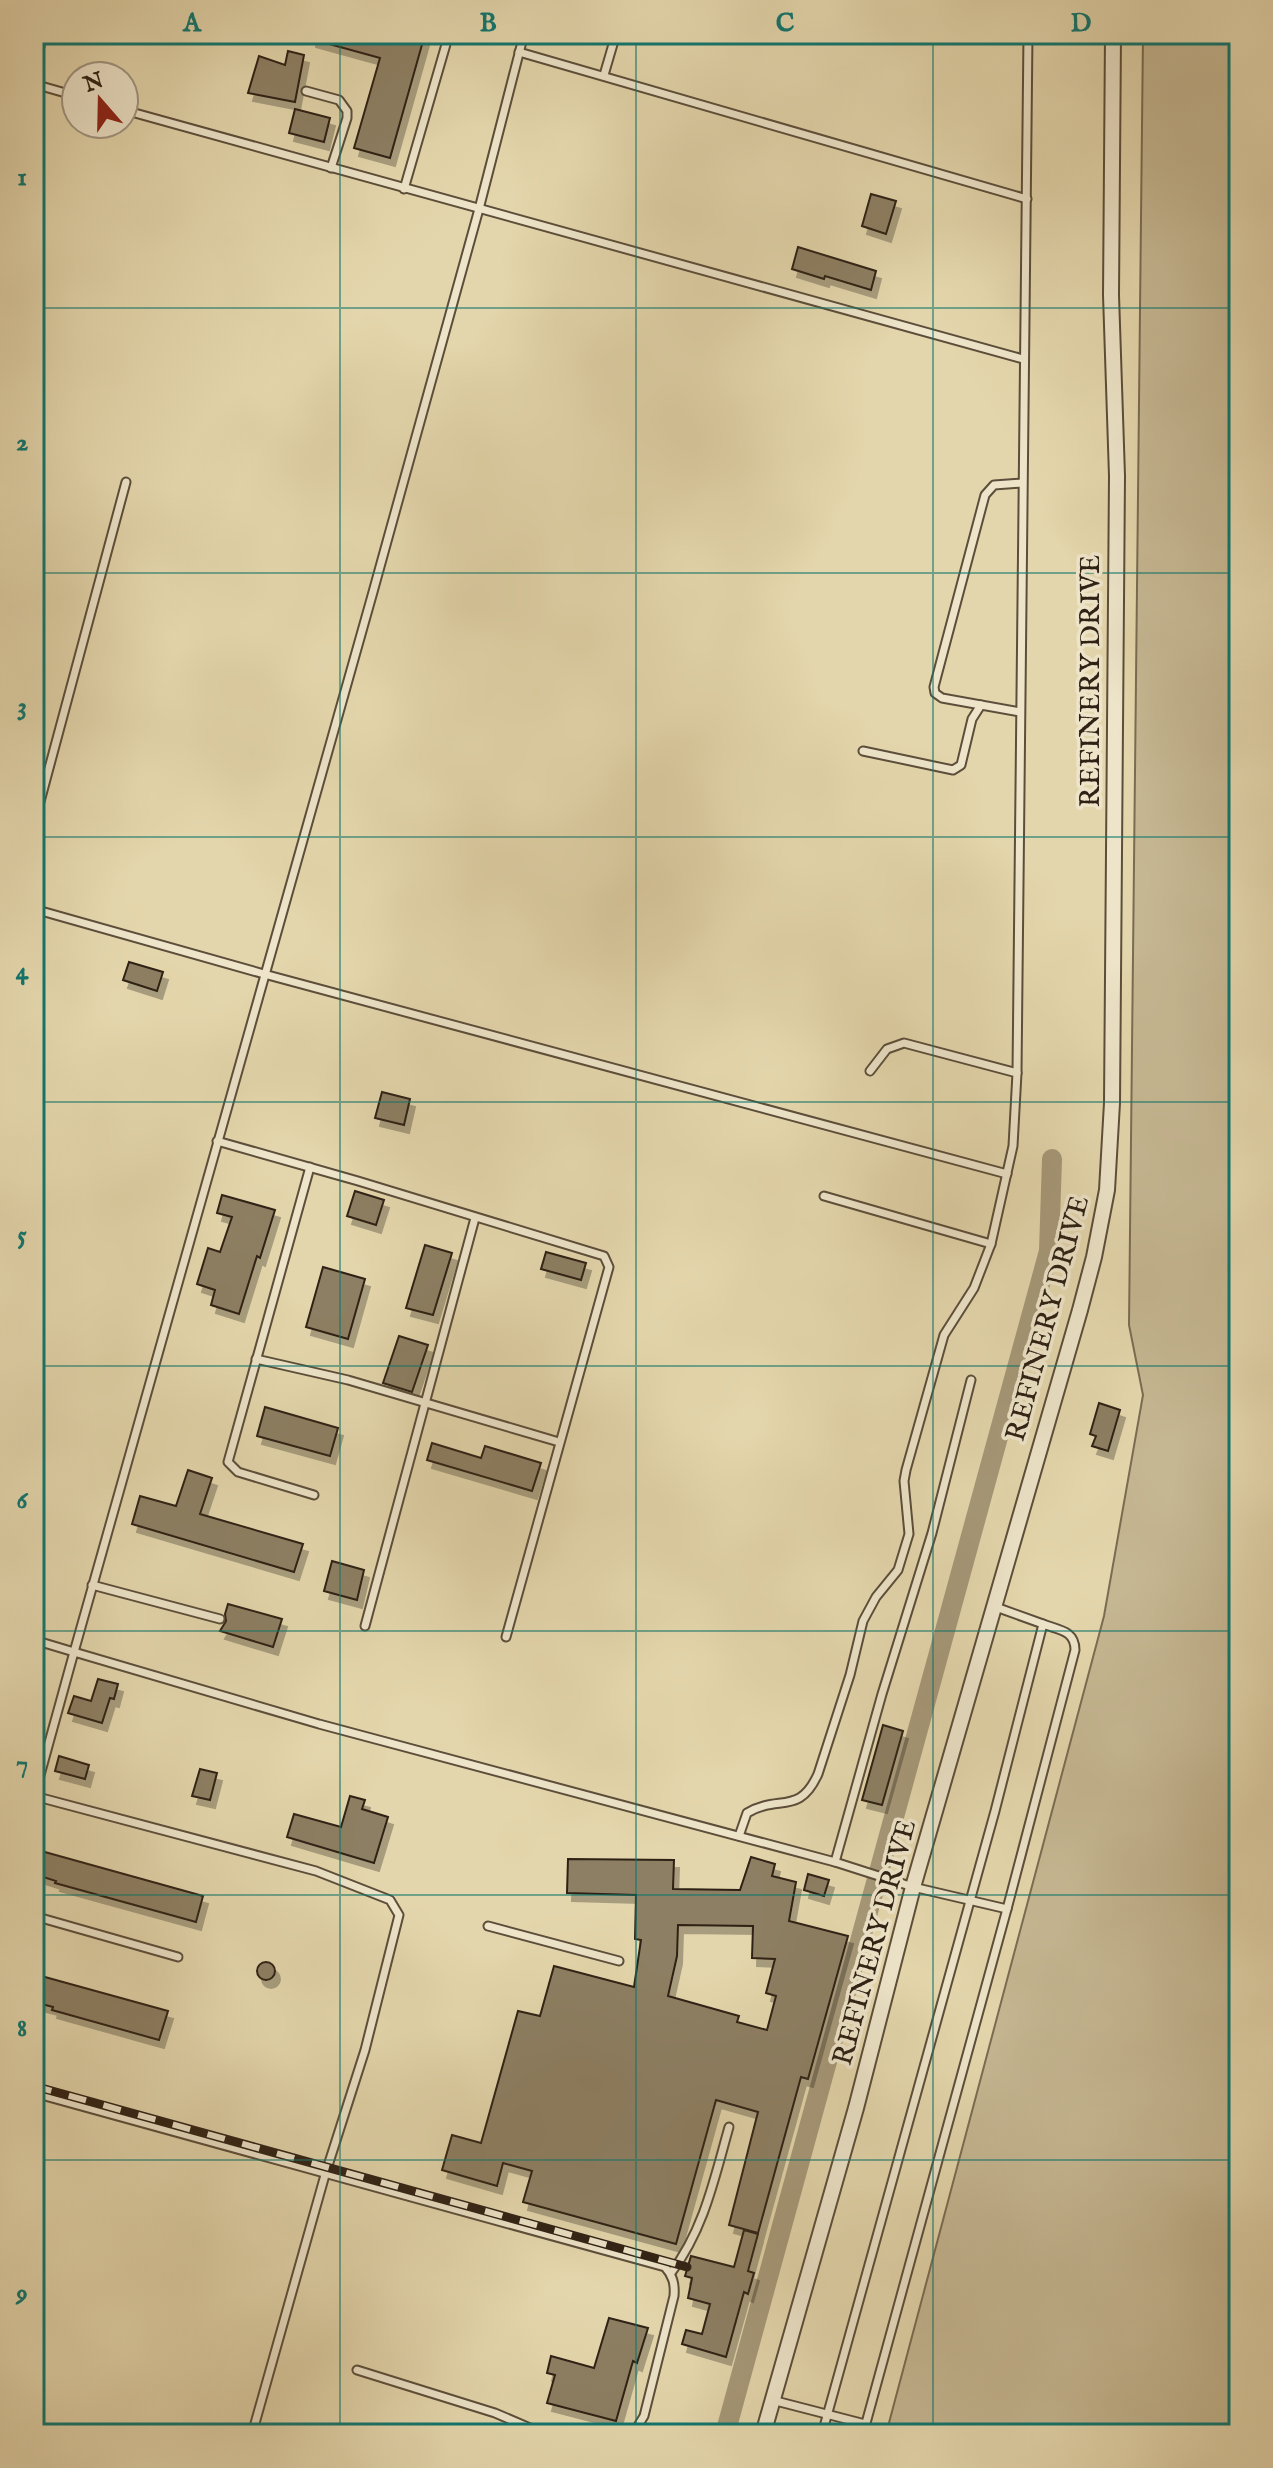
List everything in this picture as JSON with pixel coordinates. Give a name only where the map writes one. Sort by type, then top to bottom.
[{"type":"street","name":"REFINERY DRIVE","points":[[763,2434],[856,2108],[905,1885],[993,1606],[1080,1310],[1107,1190],[1112,1103],[1117,476],[1111,295],[1113,34]]},
{"type":"lane","points":[[34,71],[43,34]]},
{"type":"lane","points":[[404,189],[449,34]]},
{"type":"lane","points":[[252,2434],[325,2175],[369,2036],[399,1915],[390,1900],[316,1871],[34,1796],[479,209],[524,34]]},
{"type":"lane","points":[[604,75],[616,34]]},
{"type":"lane","points":[[739,1836],[747,1813],[764,1805],[801,1799],[811,1789],[818,1774],[850,1675],[863,1621],[876,1597],[898,1570],[909,1534],[904,1481],[906,1470],[944,1335],[974,1288],[991,1244],[1013,1146],[1017,1073],[1028,34]]},
{"type":"lane","points":[[519,52],[1027,199]]},
{"type":"lane","points":[[34,84],[60,91]]},
{"type":"lane","points":[[306,91],[339,100],[347,111],[331,168]]},
{"type":"lane","points":[[140,114],[1023,359]]},
{"type":"lane","points":[[34,824],[126,482]]},
{"type":"lane","points":[[1020,712],[938,697],[934,687],[985,495],[994,485],[1022,483]]},
{"type":"lane","points":[[863,751],[953,770],[961,765],[972,719],[981,705]]},
{"type":"lane","points":[[34,909],[1007,1174]]},
{"type":"lane","points":[[870,1071],[887,1049],[904,1043],[1017,1073]]},
{"type":"lane","points":[[217,1141],[604,1256],[609,1263],[506,1637]]},
{"type":"lane","points":[[310,1167],[229,1466],[238,1472],[314,1495]]},
{"type":"lane","points":[[824,1196],[991,1244]]},
{"type":"lane","points":[[365,1626],[475,1218]]},
{"type":"lane","points":[[256,1359],[348,1380],[559,1442]]},
{"type":"lane","points":[[835,1862],[882,1694],[932,1533],[971,1380]]},
{"type":"lane","points":[[92,1585],[220,1619]]},
{"type":"lane","points":[[863,2434],[1075,1650],[1071,1634],[993,1606]]},
{"type":"lane","points":[[822,2434],[995,1811],[1043,1624]]},
{"type":"lane","points":[[34,1640],[319,1724],[835,1862],[968,1902],[1007,1909]]},
{"type":"lane","points":[[34,1916],[178,1957]]},
{"type":"lane","points":[[488,1926],[619,1961]]},
{"type":"lane","points":[[34,2093],[665,2267],[675,2285],[674,2296],[644,2416],[633,2434]]},
{"type":"lane","points":[[671,2273],[688,2251],[699,2228],[729,2127]]},
{"type":"lane","points":[[357,2370],[495,2413],[544,2434]]},
{"type":"lane","points":[[772,2400],[865,2424]]},
{"type":"shaded area","points":[[1143,34],[1239,34],[1239,2434],[886,2434],[1104,1616],[1143,1395],[1129,1325]]},
{"type":"building","points":[[312,34],[425,34],[390,158],[354,148],[380,58],[311,39]]},
{"type":"building","points":[[288,51],[304,55],[295,102],[248,93],[259,56],[285,65]]},
{"type":"building","points":[[295,109],[330,118],[324,142],[289,133]]},
{"type":"building","points":[[871,194],[896,201],[886,234],[862,226]]},
{"type":"building","points":[[798,247],[876,271],[871,290],[792,269]]},
{"type":"building","points":[[129,962],[163,972],[157,991],[123,980]]},
{"type":"building","points":[[382,1092],[410,1099],[404,1125],[375,1118]]},
{"type":"building","points":[[355,1191],[384,1200],[376,1225],[347,1216]]},
{"type":"building","points":[[222,1195],[275,1210],[239,1314],[211,1305],[215,1290],[197,1284],[208,1248],[220,1252],[232,1217],[217,1213]]},
{"type":"building","points":[[425,1245],[452,1253],[433,1315],[406,1308]]},
{"type":"building","points":[[546,1252],[586,1263],[581,1280],[541,1269]]},
{"type":"building","points":[[323,1267],[365,1279],[348,1339],[306,1327]]},
{"type":"building","points":[[399,1336],[428,1345],[412,1392],[383,1383]]},
{"type":"building","points":[[1099,1403],[1120,1410],[1108,1451],[1092,1446],[1096,1436],[1090,1434]]},
{"type":"building","points":[[265,1407],[338,1428],[330,1456],[257,1436]]},
{"type":"building","points":[[432,1443],[481,1458],[485,1446],[541,1463],[532,1491],[427,1460]]},
{"type":"building","points":[[188,1470],[212,1478],[200,1514],[303,1544],[294,1572],[132,1524],[140,1496],[176,1506]]},
{"type":"building","points":[[332,1561],[364,1570],[357,1600],[324,1591]]},
{"type":"building","points":[[228,1604],[282,1619],[273,1647],[220,1631],[226,1621]]},
{"type":"building","points":[[98,1679],[118,1684],[102,1723],[68,1713],[74,1696],[91,1701]]},
{"type":"building","points":[[883,1725],[903,1731],[882,1805],[862,1800]]},
{"type":"building","points":[[59,1756],[89,1765],[85,1779],[55,1771]]},
{"type":"building","points":[[200,1769],[217,1773],[210,1800],[192,1796]]},
{"type":"building","points":[[350,1796],[365,1800],[362,1809],[388,1817],[374,1863],[287,1837],[294,1814],[341,1827]]},
{"type":"building","points":[[34,1849],[203,1896],[196,1922],[55,1883],[34,1874]]},
{"type":"building","points":[[751,1857],[775,1864],[772,1876],[796,1882],[789,1921],[848,1936],[808,2079],[801,2077],[758,2233],[729,2225],[758,2112],[716,2100],[676,2244],[523,2202],[532,2171],[503,2163],[497,2186],[442,2170],[452,2135],[481,2143],[518,2011],[540,2016],[554,1966],[634,1987],[641,1940],[635,1939],[636,1895],[567,1893],[568,1859],[674,1860],[673,1889],[740,1890]],"holes":[[[678,1925],[753,1926],[752,1958],[775,1959],[766,1993],[776,1996],[767,2030],[737,2022],[739,2016],[668,1996],[677,1956]]]},
{"type":"building","points":[[808,1874],[829,1880],[824,1896],[804,1890]]},
{"type":"building","points":[[262,1962],[270,1962],[275,1971],[273,1978],[262,1980],[257,1975],[257,1967]]},
{"type":"building","points":[[34,1974],[168,2011],[159,2040],[52,2010],[53,2007],[34,2002]]},
{"type":"building","points":[[744,2230],[758,2234],[748,2271],[754,2273],[748,2294],[744,2292],[726,2357],[682,2344],[686,2330],[702,2334],[710,2304],[688,2298],[692,2278],[685,2276],[691,2256],[734,2267]]},
{"type":"building","points":[[609,2318],[648,2328],[637,2363],[633,2361],[616,2421],[547,2403],[555,2375],[547,2373],[551,2356],[594,2368]]},
{"type":"waterway","points":[[725,2434],[1049,1251],[1052,1159]]},
{"type":"railway","points":[[34,2086],[687,2267]]}]
